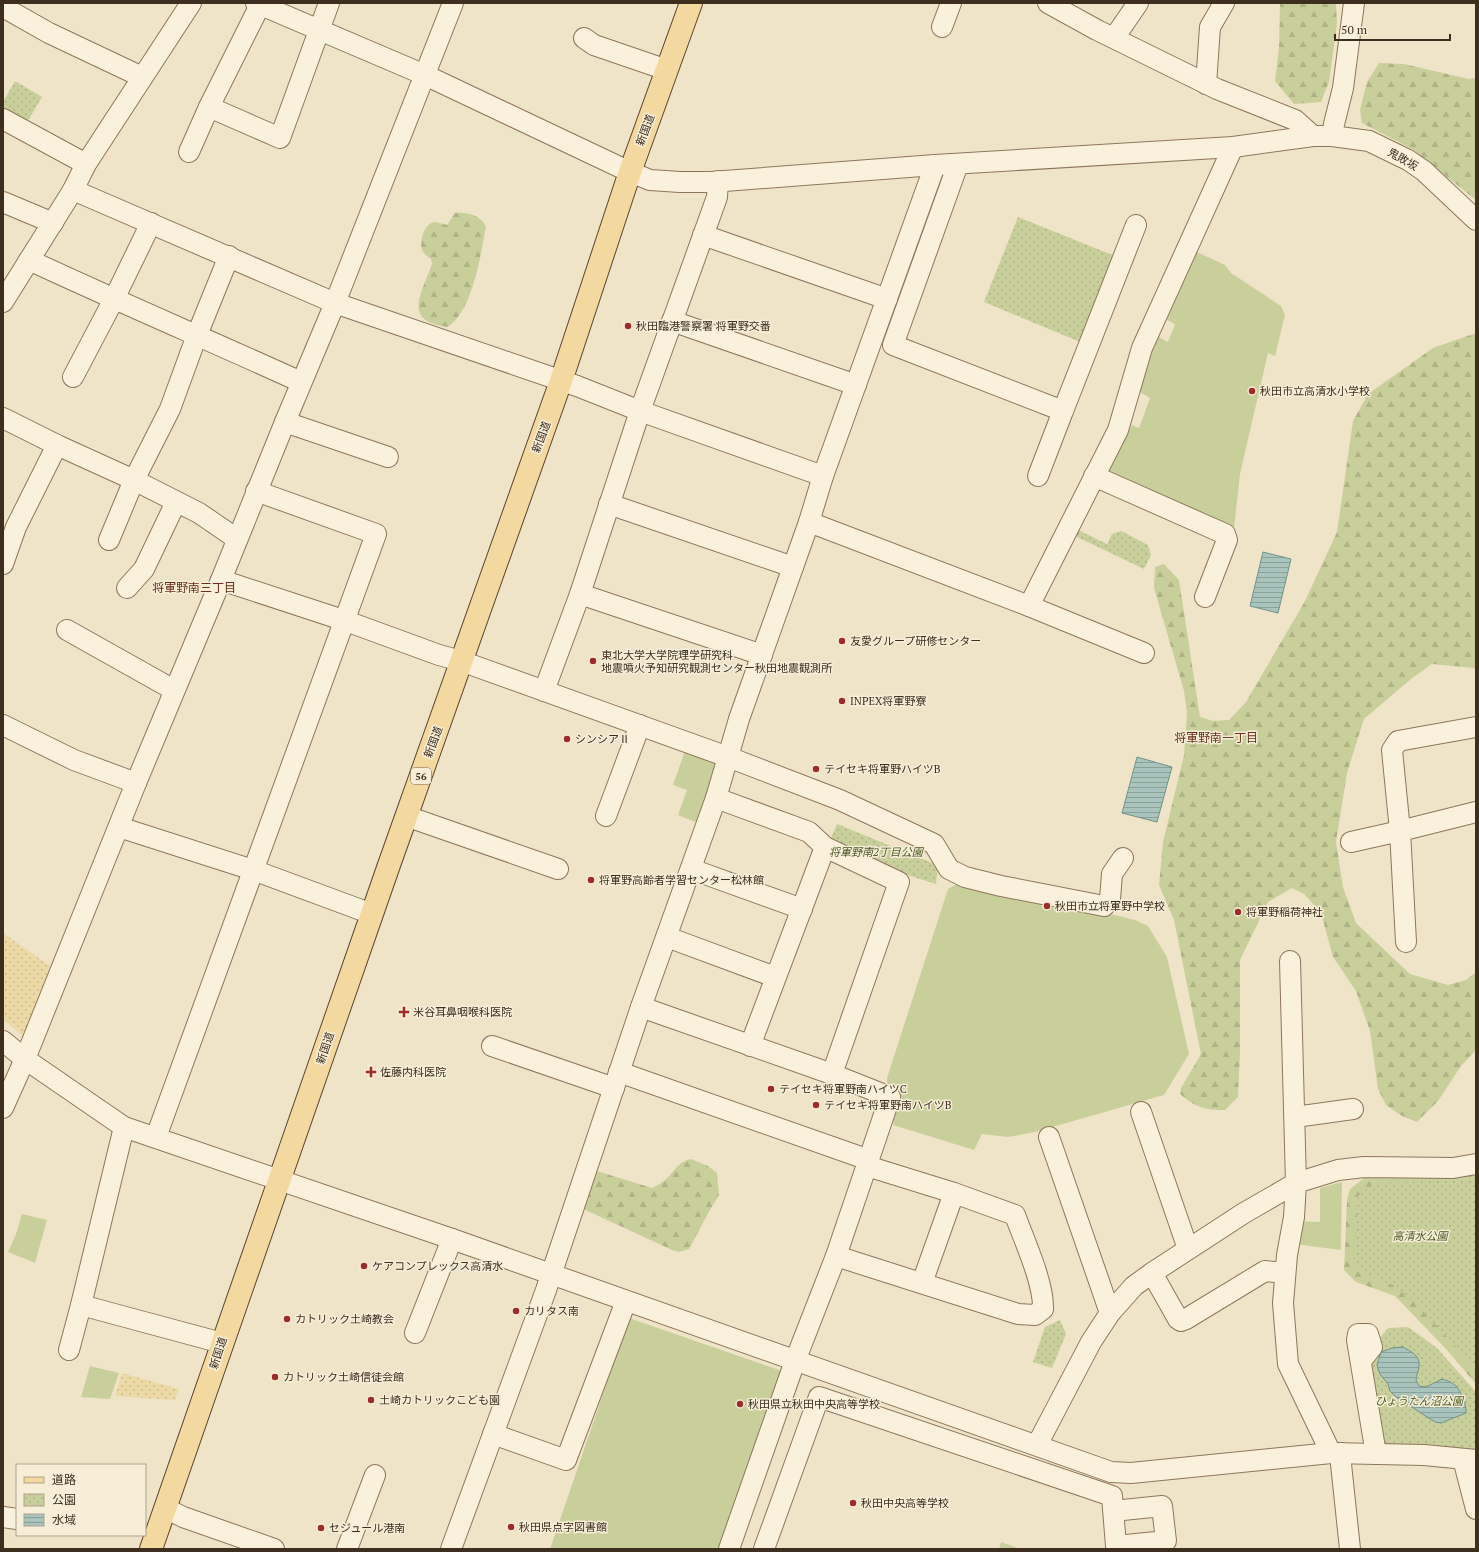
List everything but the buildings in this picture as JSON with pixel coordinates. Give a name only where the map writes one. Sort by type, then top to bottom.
[{"type":"main road","name":"新国道","points":[[150,1540],[165,1508],[201,1406],[278,1180],[288,1157],[406,816],[561,381],[630,172],[691,3]]},
{"type":"street","points":[[6,290],[29,260],[73,190],[86,164],[192,3]]},
{"type":"street","points":[[209,107],[280,138],[329,3]]},
{"type":"street","points":[[3,1108],[25,1059],[136,783],[221,580],[301,382],[336,303],[453,3]]},
{"type":"street","points":[[942,28],[951,3]]},
{"type":"street","points":[[1048,3],[1206,84],[1295,120],[1323,136],[1334,124],[1343,88],[1354,3]]},
{"type":"street","points":[[1114,38],[1138,3]]},
{"type":"street","points":[[1206,84],[1210,27],[1224,3]]},
{"type":"street","points":[[189,152],[258,4]]},
{"type":"street","name":"鬼敗坂","points":[[258,4],[425,75],[630,172],[650,180],[680,182],[718,181],[935,165],[1233,147],[1323,136],[1369,141],[1408,160],[1424,171],[1476,220]]},
{"type":"street","points":[[3,7],[50,33],[142,77]]},
{"type":"street","points":[[584,38],[594,44],[667,70]]},
{"type":"street","points":[[3,119],[86,164]]},
{"type":"street","points":[[1029,606],[1118,430],[1142,348],[1233,147]]},
{"type":"street","points":[[958,164],[893,345],[1063,411]]},
{"type":"street","points":[[451,1549],[551,1275],[641,1007],[716,798],[762,655],[810,522],[823,476],[935,165]]},
{"type":"street","points":[[544,691],[580,594],[640,411],[717,197],[718,181]]},
{"type":"street","points":[[73,190],[230,256],[336,303],[561,381],[640,411],[823,476]]},
{"type":"street","points":[[3,202],[52,223]]},
{"type":"street","points":[[73,377],[114,299],[150,223]]},
{"type":"street","points":[[1038,476],[1136,225]]},
{"type":"street","points":[[703,235],[887,299]]},
{"type":"street","points":[[109,540],[134,480],[170,409],[197,334],[230,256]]},
{"type":"street","points":[[29,260],[114,299],[197,334],[301,382]]},
{"type":"street","points":[[672,321],[856,385]]},
{"type":"street","points":[[3,418],[57,445],[134,480],[198,513],[237,539]]},
{"type":"street","points":[[285,422],[388,457]]},
{"type":"street","points":[[3,564],[16,527],[57,445]]},
{"type":"street","points":[[1094,476],[1225,534],[1227,540],[1205,597]]},
{"type":"street","points":[[156,1137],[346,620],[376,534],[256,491]]},
{"type":"street","points":[[126,588],[144,569],[176,502]]},
{"type":"street","points":[[609,504],[793,567]]},
{"type":"street","points":[[810,522],[1029,606],[1144,653]]},
{"type":"street","points":[[221,580],[346,620],[439,655],[462,661],[728,757],[840,800],[934,844],[949,869],[965,877],[1001,886],[1104,906],[1110,899],[1112,874],[1123,858]]},
{"type":"street","points":[[580,594],[762,655]]},
{"type":"street","points":[[67,630],[174,690]]},
{"type":"street","points":[[3,725],[74,760],[136,783]]},
{"type":"street","points":[[606,816],[640,725]]},
{"type":"street","points":[[1406,942],[1400,831],[1392,750],[1398,741],[1476,727]]},
{"type":"street","points":[[716,798],[809,832],[825,847],[899,882],[832,1074]]},
{"type":"street","points":[[1351,842],[1476,812]]},
{"type":"street","points":[[406,816],[558,869]]},
{"type":"street","points":[[119,827],[253,870],[372,914]]},
{"type":"street","points":[[750,1046],[825,847]]},
{"type":"street","points":[[691,868],[802,909]]},
{"type":"street","points":[[667,937],[776,977]]},
{"type":"street","points":[[1290,961],[1296,1183],[1294,1217],[1285,1272],[1282,1303],[1288,1364],[1337,1453],[1341,1464],[1350,1549]]},
{"type":"street","points":[[641,1007],[832,1074],[890,1097],[836,1256],[795,1361],[729,1549]]},
{"type":"street","points":[[3,1041],[25,1059],[124,1127],[452,1239],[1111,1472],[1131,1473],[1337,1453],[1424,1455],[1470,1459],[1476,1509]]},
{"type":"street","points":[[492,1046],[616,1080],[868,1163],[1015,1215],[1039,1281],[1043,1298],[1042,1309],[1035,1315],[1018,1314],[836,1256]]},
{"type":"street","points":[[1295,1117],[1353,1109]]},
{"type":"street","points":[[1141,1112],[1188,1249]]},
{"type":"street","points":[[69,1350],[124,1127]]},
{"type":"street","points":[[1049,1137],[1110,1313]]},
{"type":"street","points":[[1037,1445],[1091,1342],[1110,1313],[1134,1286],[1244,1213],[1296,1183],[1338,1170],[1364,1167],[1453,1168],[1476,1164]]},
{"type":"street","points":[[922,1284],[954,1193]]},
{"type":"street","points":[[415,1333],[452,1239]]},
{"type":"street","points":[[1152,1273],[1178,1319],[1181,1321],[1186,1320],[1265,1271],[1285,1272]]},
{"type":"street","points":[[493,1434],[566,1460],[626,1301]]},
{"type":"street","points":[[81,1305],[222,1343]]},
{"type":"street","points":[[1361,1361],[1376,1454]]},
{"type":"street","points":[[764,1549],[819,1397],[1112,1496],[1114,1511]]},
{"type":"street","points":[[347,1549],[375,1475]]},
{"type":"street","points":[[165,1508],[183,1517],[274,1549]]},
{"type":"street","points":[[3,1517],[16,1519]]},
{"type":"green space","points":[[1280,3],[1336,3],[1337,24],[1329,82],[1321,102],[1294,104],[1275,81],[1279,47]]},
{"type":"green space","points":[[1379,63],[1404,64],[1469,79],[1476,78],[1476,200],[1412,149],[1362,123],[1360,110],[1367,82]]},
{"type":"green space","points":[[15,81],[42,97],[26,124],[3,111],[3,102]]},
{"type":"green space","points":[[455,213],[473,215],[481,220],[486,227],[478,267],[469,297],[456,320],[447,327],[433,324],[424,319],[419,312],[418,304],[420,295],[432,264],[431,259],[422,250],[421,242],[423,233],[430,223],[434,222],[447,225]]},
{"type":"green space","points":[[1018,217],[1115,256],[1080,342],[984,302]]},
{"type":"green space","points":[[1197,252],[1225,265],[1231,273],[1281,306],[1285,315],[1275,356],[1268,353],[1240,474],[1234,529],[1112,478],[1109,468],[1132,425],[1139,428],[1150,398],[1140,392],[1151,354],[1159,337],[1168,342],[1175,324],[1167,320]]},
{"type":"green space","points":[[1476,333],[1476,670],[1473,668],[1432,664],[1411,679],[1364,719],[1347,773],[1336,842],[1343,887],[1356,923],[1410,974],[1448,985],[1466,980],[1476,972],[1476,1050],[1461,1066],[1438,1101],[1417,1122],[1402,1116],[1386,1105],[1378,1089],[1370,1031],[1356,991],[1333,957],[1321,913],[1304,894],[1292,888],[1268,902],[1240,960],[1240,1053],[1238,1097],[1225,1110],[1206,1109],[1196,1105],[1180,1094],[1181,1088],[1201,1054],[1174,920],[1159,885],[1163,842],[1184,755],[1187,713],[1184,691],[1154,588],[1155,567],[1164,564],[1179,580],[1200,717],[1213,721],[1229,720],[1246,702],[1305,601],[1337,532],[1353,421],[1368,394],[1433,348]]},
{"type":"green space","points":[[1076,529],[1107,544],[1112,534],[1121,531],[1148,545],[1151,555],[1144,569],[1073,535]]},
{"type":"green space","points":[[685,751],[718,762],[700,824],[678,815],[687,790],[673,785]]},
{"type":"green space","name":"将軍野南2丁目公園","points":[[837,824],[935,864],[938,866],[936,884],[872,864],[830,840]]},
{"type":"green space","points":[[960,882],[1032,895],[1135,920],[1148,926],[1167,957],[1189,1054],[1164,1095],[1035,1132],[1008,1137],[982,1134],[974,1150],[893,1125],[899,1091],[887,1086],[887,1078],[948,889]]},
{"type":"green space","points":[[691,1159],[708,1166],[717,1173],[719,1195],[689,1249],[679,1252],[672,1250],[579,1207],[592,1172],[597,1171],[652,1188],[664,1181],[683,1162]]},
{"type":"green space","name":"高清水公園","points":[[1476,1174],[1476,1384],[1445,1348],[1395,1296],[1356,1282],[1344,1270],[1347,1200],[1350,1189],[1368,1175]]},
{"type":"green space","name":"高清水公園","points":[[1476,1179],[1476,1369],[1415,1302],[1393,1285],[1365,1274],[1354,1262],[1358,1196],[1375,1183]]},
{"type":"green space","points":[[1342,1182],[1341,1250],[1294,1244],[1295,1221],[1320,1222],[1320,1188]]},
{"type":"green space","points":[[22,1214],[47,1220],[35,1263],[8,1252],[16,1234]]},
{"type":"green space","points":[[629,1318],[782,1371],[721,1549],[550,1549]]},
{"type":"green space","points":[[1060,1320],[1066,1334],[1052,1368],[1033,1362],[1045,1327]]},
{"type":"green space","name":"ひょうたん沼公園","points":[[1408,1327],[1437,1348],[1476,1392],[1476,1453],[1380,1446],[1364,1365],[1378,1340],[1388,1328]]},
{"type":"green space","points":[[90,1366],[119,1373],[110,1399],[81,1397]]},
{"type":"green space","points":[[1001,1542],[1020,1549],[999,1549]]},
{"type":"sand","points":[[3,933],[50,966],[23,1036],[3,1019]]},
{"type":"sand","points":[[122,1373],[179,1389],[175,1400],[115,1396]]},
{"type":"water","points":[[1263,552],[1291,559],[1278,613],[1250,606]]},
{"type":"water","points":[[1137,757],[1172,767],[1157,822],[1122,813]]},
{"type":"water","points":[[1403,1347],[1414,1354],[1418,1359],[1419,1368],[1416,1380],[1419,1386],[1426,1387],[1442,1379],[1451,1382],[1458,1388],[1462,1396],[1466,1413],[1441,1423],[1435,1422],[1396,1397],[1390,1391],[1388,1384],[1380,1374],[1377,1365],[1381,1352],[1392,1348]]},
{"type":"place","name":"秋田臨港警察署 将軍野交番","points":[[628,326]]},
{"type":"place","name":"秋田市立高清水小学校","points":[[1252,391]]},
{"type":"place","name":"友愛グループ研修センター","points":[[842,641]]},
{"type":"place","name":"東北大学大学院理学研究科 地震噴火予知研究観測センター秋田地震観測所","points":[[593,661]]},
{"type":"place","name":"INPEX将軍野寮","points":[[842,701]]},
{"type":"place","name":"シンシアⅡ","points":[[567,739]]},
{"type":"place","name":"テイセキ将軍野ハイツB","points":[[816,769]]},
{"type":"place","name":"将軍野高齢者学習センター松林館","points":[[591,880]]},
{"type":"place","name":"秋田市立将軍野中学校","points":[[1047,906]]},
{"type":"place","name":"将軍野稲荷神社","points":[[1238,912]]},
{"type":"place","name":"米谷耳鼻咽喉科医院","points":[[404,1012]]},
{"type":"place","name":"佐藤内科医院","points":[[371,1072]]},
{"type":"place","name":"テイセキ将軍野南ハイツC","points":[[771,1089]]},
{"type":"place","name":"テイセキ将軍野南ハイツB","points":[[816,1105]]},
{"type":"place","name":"ケアコンプレックス高清水","points":[[364,1266]]},
{"type":"place","name":"カリタス南","points":[[516,1311]]},
{"type":"place","name":"カトリック土崎教会","points":[[287,1319]]},
{"type":"place","name":"カトリック土崎信徒会館","points":[[275,1377]]},
{"type":"place","name":"土崎カトリックこども園","points":[[371,1400]]},
{"type":"place","name":"秋田県立秋田中央高等学校","points":[[740,1404]]},
{"type":"place","name":"秋田中央高等学校","points":[[853,1503]]},
{"type":"place","name":"秋田県点字図書館","points":[[511,1527]]},
{"type":"place","name":"セジュール港南","points":[[321,1528]]},
{"type":"district","name":"将軍野南三丁目","points":[[194,587]]},
{"type":"district","name":"将軍野南一丁目","points":[[1216,737]]}]
